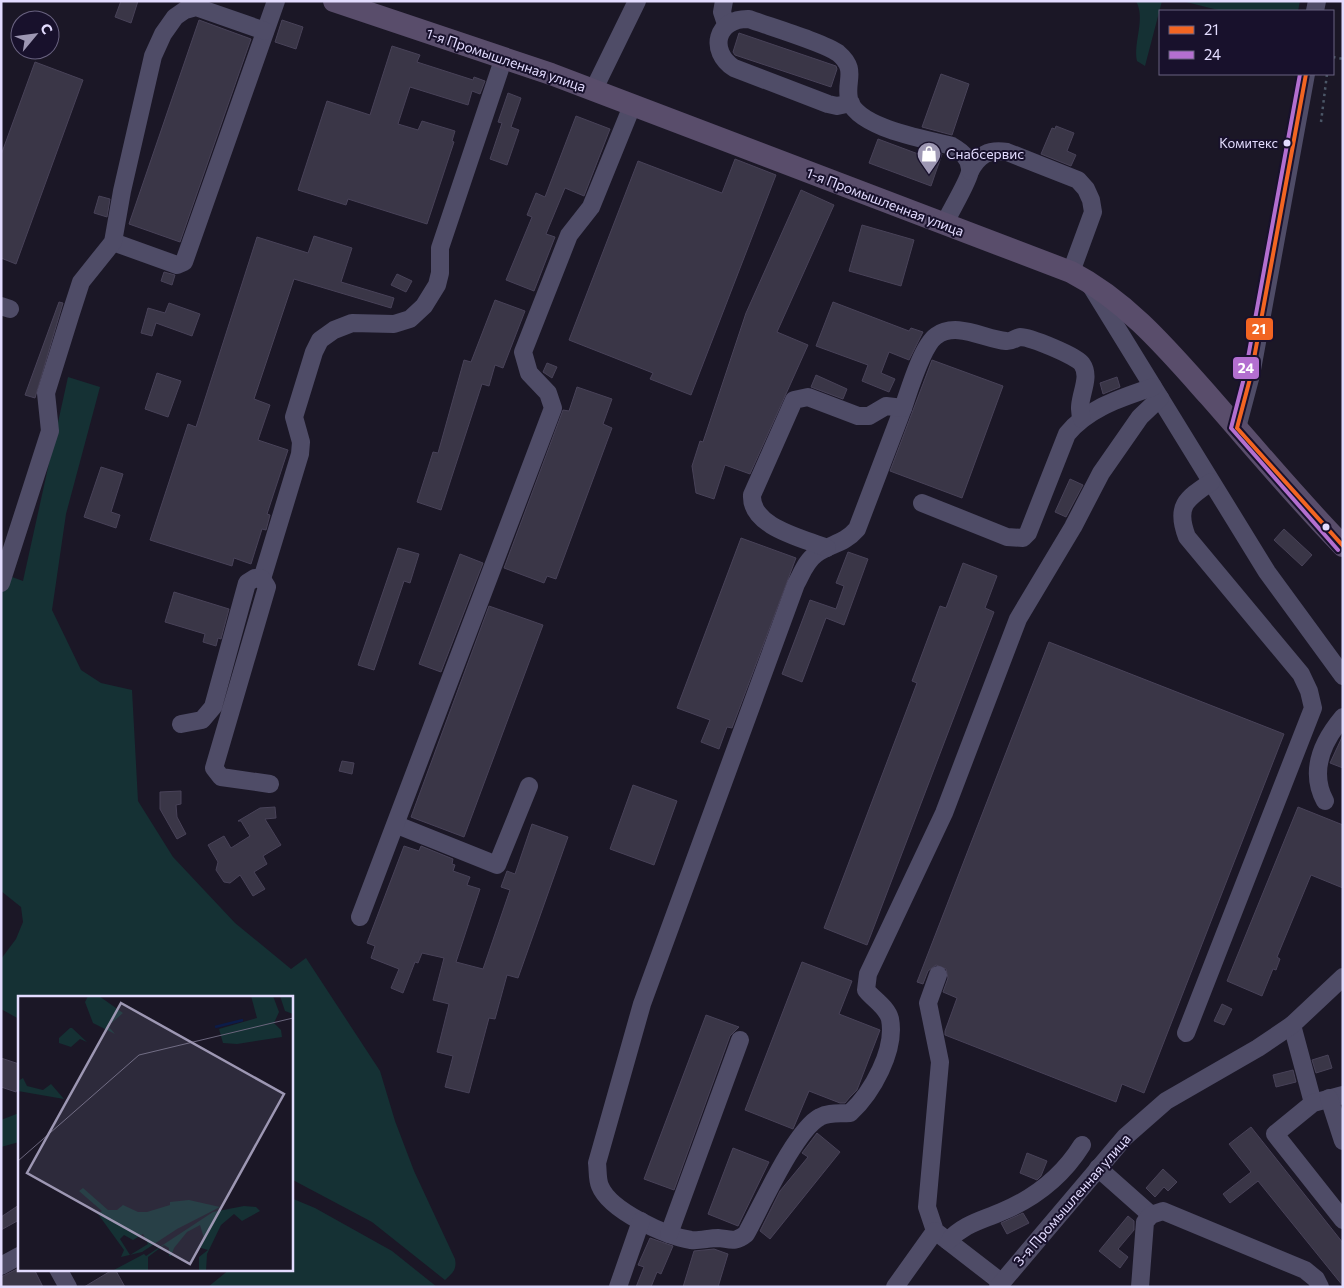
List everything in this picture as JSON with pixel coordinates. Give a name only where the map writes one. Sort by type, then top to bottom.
[{"type":"main road","name":"1-я Промышленная улица","points":[[344,3],[593,91],[1079,276],[1130,313],[1166,347],[1343,546]]},
{"type":"street","points":[[113,242],[177,265],[184,262],[276,1]]},
{"type":"street","points":[[593,91],[638,1]]},
{"type":"street","points":[[724,1],[722,12],[726,24]]},
{"type":"street","points":[[1,583],[44,455],[50,431],[46,393],[72,308],[81,282],[113,242],[122,192],[153,56],[167,28],[175,17],[185,10],[196,7],[265,31]]},
{"type":"street","points":[[851,103],[837,106],[828,104],[734,68],[725,62],[719,51],[719,41],[726,24],[734,19],[749,19],[834,50],[846,64],[851,76],[848,94],[851,103],[861,117],[873,124],[952,146],[968,159],[970,171]]},
{"type":"street","points":[[270,784],[221,777],[214,768],[267,587],[262,579],[300,454],[301,442],[294,417],[314,352],[320,340],[334,330],[352,322],[403,322],[424,306],[437,285],[440,273],[440,248],[504,58]]},
{"type":"street","points":[[1237,428],[1251,375],[1306,75]]},
{"type":"street","points":[[360,918],[397,825],[553,408],[548,393],[529,373],[523,352],[569,235],[590,207],[632,106]]},
{"type":"street","points":[[944,225],[970,171],[978,158],[989,151],[1006,152],[1078,180],[1091,200],[1093,212],[1079,276],[1157,392],[1267,572],[1343,676]]},
{"type":"street","points":[[1082,419],[1079,404],[1085,381],[1085,372],[1083,365],[1076,358],[1022,337],[1008,342],[960,331],[943,332],[929,342],[856,529],[848,539],[817,553],[808,561],[796,584],[642,1004],[597,1163],[600,1187],[619,1207],[641,1221],[669,1234],[692,1240],[718,1238],[732,1241],[738,1240],[746,1234],[787,1156],[804,1131],[819,1118],[827,1114],[850,1112],[874,1084],[888,1046],[890,1020],[885,1010],[866,990],[868,974],[944,813],[1018,619],[1073,528],[1101,472],[1157,392]]},
{"type":"street","points":[[922,503],[1007,537],[1023,538],[1028,533],[1067,434],[1082,419],[1107,404],[1157,392]]},
{"type":"street","points":[[827,548],[762,521],[752,503],[752,495],[789,408],[794,400],[808,397],[858,416],[869,416],[886,406],[902,408]]},
{"type":"street","points":[[1186,1034],[1313,708],[1310,691],[1301,674],[1188,537],[1182,523],[1182,511],[1186,501],[1211,482]]},
{"type":"street","points":[[181,724],[202,720],[213,707],[248,583],[255,578],[262,579]]},
{"type":"street","points":[[1325,801],[1318,790],[1316,773],[1320,757],[1343,718]]},
{"type":"street","points":[[397,825],[497,866],[529,786]]},
{"type":"street","points":[[938,976],[928,1004],[940,1062],[927,1192],[928,1213],[941,1236],[1000,1284]]},
{"type":"street","name":"3-я Промышленная улица","points":[[1000,1284],[1125,1137],[1166,1101],[1258,1048],[1292,1025],[1340,986]]},
{"type":"street","points":[[1292,1025],[1328,1099],[1343,1142]]},
{"type":"street","points":[[669,1234],[740,1040]]},
{"type":"street","points":[[1328,1099],[1275,1134],[1343,1220]]},
{"type":"street","points":[[895,1287],[941,1236],[1002,1212],[1034,1196],[1055,1180],[1071,1164],[1082,1145]]},
{"type":"street","points":[[1098,1168],[1151,1215]]},
{"type":"street","points":[[1140,1287],[1144,1226],[1151,1215],[1158,1212],[1167,1212],[1305,1270],[1316,1279],[1320,1287]]},
{"type":"street","points":[[618,1287],[641,1221]]},
{"type":"street","points":[[1,1266],[18,1257]]},
{"type":"street","points":[[59,1270],[68,1287]]},
{"type":"path","points":[[1321,122],[1327,75]]},
{"type":"green space","points":[[1136,1],[1162,1],[1145,66],[1137,61],[1136,54],[1140,23],[1139,8]]},
{"type":"green space","points":[[1182,1],[1300,1],[1298,10],[1218,10]]},
{"type":"green space","points":[[68,377],[100,387],[66,514],[52,610],[81,670],[101,683],[132,690],[138,801],[173,857],[235,923],[291,969],[306,958],[380,1071],[395,1121],[414,1171],[455,1259],[454,1271],[445,1280],[372,1222],[292,1180],[292,996],[18,996],[18,1018],[1,1009],[1,959],[16,939],[23,922],[21,907],[1,891],[1,573],[23,581]]},
{"type":"green space","points":[[18,1113],[18,1142],[1,1147],[1,1120]]},
{"type":"green space","points":[[292,1198],[315,1208],[392,1251],[437,1287],[208,1287],[229,1270],[292,1270]]},
{"type":"building","points":[[121,1],[138,1],[131,23],[115,17]]},
{"type":"building","points":[[199,20],[251,39],[180,242],[129,224]]},
{"type":"building","points":[[282,20],[303,27],[296,49],[275,42]]},
{"type":"building","points":[[739,33],[836,66],[837,69],[831,87],[735,55],[733,52]]},
{"type":"building","points":[[392,46],[420,55],[417,62],[473,80],[474,77],[485,81],[480,94],[472,91],[468,105],[410,87],[398,124],[418,130],[422,121],[455,131],[452,141],[454,142],[427,224],[348,199],[346,205],[298,190],[327,101],[370,115]]},
{"type":"building","points":[[35,62],[83,80],[16,264],[1,258],[1,155]]},
{"type":"building","points":[[941,74],[969,84],[952,135],[922,127]]},
{"type":"building","points":[[508,93],[521,98],[511,127],[519,130],[507,165],[490,159],[502,123],[498,122]]},
{"type":"building","points":[[576,116],[610,129],[584,196],[565,188],[546,234],[555,237],[534,291],[506,280],[532,217],[527,215],[536,193],[545,197]]},
{"type":"building","points":[[1056,126],[1074,133],[1067,151],[1076,155],[1071,166],[1041,154],[1052,128],[1055,129]]},
{"type":"building","points":[[878,139],[929,158],[931,152],[942,154],[931,186],[869,163]]},
{"type":"building","points":[[735,159],[776,175],[691,395],[650,379],[653,373],[569,340],[638,161],[722,193]]},
{"type":"building","points":[[801,190],[834,205],[777,332],[808,345],[750,474],[725,465],[714,499],[696,493],[692,466],[700,441],[703,442],[746,313]]},
{"type":"building","points":[[99,196],[110,199],[107,217],[94,213]]},
{"type":"building","points":[[862,225],[914,240],[901,286],[849,271]]},
{"type":"building","points":[[314,236],[352,248],[341,282],[394,298],[391,308],[294,279],[254,399],[270,405],[258,440],[288,450],[267,514],[270,515],[266,530],[262,529],[251,564],[234,558],[232,566],[150,540],[188,424],[196,427],[257,237],[308,253]]},
{"type":"building","points":[[164,272],[175,275],[172,285],[161,281]]},
{"type":"building","points":[[397,274],[412,281],[406,292],[391,285]]},
{"type":"building","points":[[495,300],[525,311],[503,368],[495,365],[489,386],[482,384],[441,510],[417,502],[433,452],[438,453],[464,360],[471,362]]},
{"type":"building","points":[[59,302],[63,303],[35,398],[25,395]]},
{"type":"building","points":[[833,302],[909,331],[911,328],[923,332],[909,360],[889,352],[881,373],[895,379],[889,392],[862,381],[868,365],[816,346]]},
{"type":"building","points":[[169,303],[200,314],[192,336],[156,323],[152,336],[141,333],[148,308],[165,313]]},
{"type":"building","points":[[932,360],[1003,386],[962,498],[890,471]]},
{"type":"building","points":[[547,363],[557,367],[552,378],[543,372]]},
{"type":"building","points":[[157,373],[181,381],[168,417],[145,409]]},
{"type":"building","points":[[816,375],[847,389],[843,399],[811,387]]},
{"type":"building","points":[[1117,377],[1120,387],[1103,394],[1100,383]]},
{"type":"building","points":[[577,387],[612,399],[603,424],[612,428],[556,579],[547,576],[544,583],[504,568],[563,410],[569,411]]},
{"type":"building","points":[[101,467],[123,474],[111,512],[120,515],[116,528],[84,517]]},
{"type":"building","points":[[1070,479],[1083,485],[1066,517],[1055,512]]},
{"type":"building","points":[[1284,529],[1312,555],[1302,566],[1274,540]]},
{"type":"building","points":[[741,538],[796,558],[732,728],[727,727],[719,749],[701,742],[710,720],[677,708]]},
{"type":"building","points":[[398,548],[419,554],[410,583],[404,581],[374,670],[358,665]]},
{"type":"building","points":[[848,552],[868,559],[844,625],[826,618],[802,682],[782,674],[810,600],[836,609],[844,586],[836,583]]},
{"type":"building","points":[[460,554],[483,563],[441,672],[419,664]]},
{"type":"building","points":[[963,563],[997,576],[985,608],[994,612],[867,945],[824,928],[917,683],[912,681],[940,606],[946,608]]},
{"type":"building","points":[[174,592],[229,609],[221,639],[218,638],[216,646],[203,642],[205,634],[165,622]]},
{"type":"building","points":[[489,606],[543,625],[464,837],[411,817]]},
{"type":"building","points":[[1049,642],[1284,734],[1144,1093],[1122,1084],[1116,1102],[945,1035],[957,998],[943,992],[948,978],[946,969],[936,965],[928,971],[923,984],[917,982]]},
{"type":"building","points":[[1343,735],[1343,768],[1330,763]]},
{"type":"building","points":[[342,761],[354,763],[352,774],[339,771]]},
{"type":"building","points":[[633,785],[677,801],[654,865],[610,849]]},
{"type":"building","points":[[181,791],[181,804],[176,805],[177,817],[186,834],[177,839],[160,809],[160,792]]},
{"type":"building","points":[[275,807],[276,818],[265,819],[281,845],[263,856],[267,864],[254,872],[265,889],[253,896],[240,875],[230,883],[224,882],[216,870],[218,862],[208,845],[224,836],[231,848],[250,836],[241,821],[238,821],[260,808]]},
{"type":"building","points":[[1298,807],[1343,825],[1343,888],[1311,875],[1277,957],[1280,959],[1276,970],[1273,969],[1262,996],[1227,981]]},
{"type":"building","points":[[532,824],[568,837],[518,978],[507,975],[495,1019],[489,1018],[469,1093],[445,1087],[453,1056],[437,1052],[449,1004],[433,1000],[444,958],[422,953],[418,963],[415,962],[403,993],[391,988],[399,969],[371,958],[375,946],[367,943],[404,846],[419,851],[421,846],[453,859],[452,864],[455,865],[453,871],[470,877],[467,885],[480,889],[456,962],[483,969],[510,890],[501,887],[507,871],[515,874]]},
{"type":"building","points":[[802,962],[852,981],[839,1014],[880,1030],[857,1090],[845,1103],[840,1103],[809,1091],[793,1129],[745,1110]]},
{"type":"building","points":[[1222,1004],[1232,1009],[1224,1025],[1214,1021]]},
{"type":"building","points":[[706,1015],[739,1027],[730,1036],[674,1190],[644,1179]]},
{"type":"building","points":[[1328,1055],[1332,1068],[1316,1073],[1312,1060]]},
{"type":"building","points":[[1,1058],[18,1064],[18,1087],[16,1092],[1,1087]]},
{"type":"building","points":[[1293,1070],[1296,1082],[1276,1087],[1273,1075]]},
{"type":"building","points":[[1251,1127],[1343,1243],[1343,1286],[1258,1181],[1230,1203],[1223,1194],[1251,1172],[1229,1144]]},
{"type":"building","points":[[817,1133],[840,1152],[770,1239],[760,1231],[780,1191],[808,1157],[802,1153]]},
{"type":"building","points":[[733,1148],[769,1162],[738,1226],[708,1214]]},
{"type":"building","points":[[1027,1153],[1047,1161],[1041,1176],[1037,1180],[1020,1173]]},
{"type":"building","points":[[1163,1169],[1177,1182],[1168,1191],[1164,1187],[1155,1197],[1146,1188]]},
{"type":"building","points":[[18,1206],[18,1221],[1,1230],[1,1217]]},
{"type":"building","points":[[1023,1213],[1029,1223],[1007,1234],[1001,1223]]},
{"type":"building","points":[[1128,1216],[1134,1221],[1134,1230],[1118,1249],[1128,1257],[1120,1268],[1099,1251]]},
{"type":"building","points":[[650,1238],[673,1246],[661,1274],[657,1272],[651,1287],[636,1287],[644,1267],[638,1265]]},
{"type":"building","points":[[714,1249],[728,1254],[718,1287],[683,1287],[694,1251]]},
{"type":"building","points":[[17,1269],[34,1270],[43,1287],[1,1287],[1,1277]]},
{"type":"building","points":[[112,1270],[116,1270],[125,1287],[84,1287]]},
{"type":"transit line","name":"24","points":[[1300,75],[1245,374],[1231,428],[1338,550]]},
{"type":"transit line","name":"21","points":[[1306,75],[1251,375],[1237,428],[1343,546]]},
{"type":"place","name":"Комитекс","points":[[1287,143]]},
{"type":"place","name":"Снабсервис","points":[[929,175]]}]
